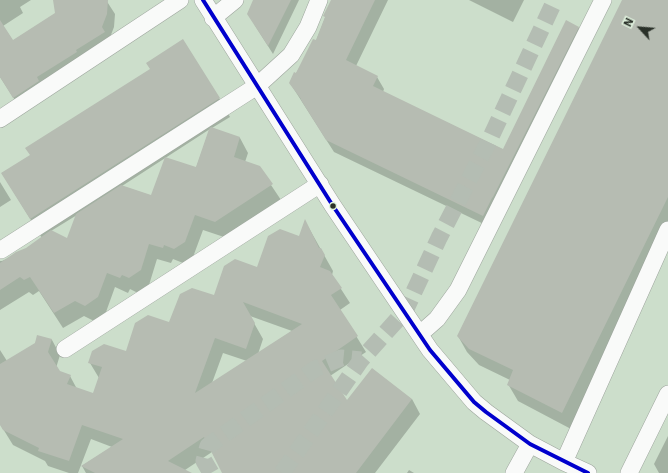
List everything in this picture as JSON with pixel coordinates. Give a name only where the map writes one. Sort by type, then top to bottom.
[{"type":"street","points":[[0,119],[180,0]]},
{"type":"street","points":[[202,0],[333,206],[430,350],[474,402],[486,412],[530,444],[567,467],[588,473]]},
{"type":"street","points":[[213,18],[235,0]]},
{"type":"street","points":[[1,250],[257,86],[291,55],[308,27],[319,0]]},
{"type":"street","points":[[420,334],[437,318],[458,290],[603,0]]},
{"type":"street","points":[[65,349],[320,184]]},
{"type":"street","points":[[567,467],[668,230]]},
{"type":"street","points":[[629,473],[668,394]]},
{"type":"street","points":[[514,473],[530,444]]},
{"type":"shaded area","points":[[0,0],[668,0],[668,473],[0,473]]},
{"type":"building","points":[[53,0],[108,0],[107,14],[102,27],[105,32],[76,50],[77,52],[37,77],[39,81],[13,98],[0,77],[0,20],[13,40],[55,13]]},
{"type":"building","points":[[253,0],[291,0],[268,46],[247,14]]},
{"type":"building","points":[[331,0],[375,0],[346,60],[378,76],[373,86],[503,149],[566,20],[579,27],[483,216],[326,140],[301,99],[289,83],[294,72],[296,73],[313,39],[316,40],[325,17],[323,16]]},
{"type":"building","points":[[622,0],[668,0],[668,197],[562,413],[507,385],[513,370],[469,349],[457,336]]},
{"type":"building","points":[[183,39],[220,98],[30,219],[1,173],[30,155],[25,148],[150,69],[146,63]]},
{"type":"building","points":[[211,127],[240,137],[234,157],[260,166],[273,184],[215,222],[195,215],[185,242],[174,249],[164,245],[163,248],[149,244],[141,270],[129,278],[122,275],[120,278],[107,273],[98,297],[85,306],[75,301],[54,313],[30,277],[24,280],[20,277],[0,290],[0,263],[16,252],[26,248],[51,230],[67,238],[76,214],[121,185],[151,195],[165,157],[196,167]]},
{"type":"building","points":[[305,219],[319,248],[321,248],[325,255],[320,267],[330,271],[342,288],[331,295],[358,336],[322,361],[347,400],[372,368],[412,399],[356,473],[222,473],[204,437],[168,461],[192,473],[95,473],[81,466],[123,439],[82,425],[69,461],[38,451],[39,448],[3,430],[0,425],[0,364],[35,343],[37,335],[52,339],[48,352],[60,371],[71,375],[67,384],[93,393],[102,367],[88,363],[92,351],[104,344],[126,351],[135,323],[148,315],[169,322],[180,294],[192,288],[214,295],[224,266],[235,259],[257,267],[268,236],[280,229],[299,236]],"holes":[[[243,302],[302,324],[195,393],[215,338],[246,349],[255,323]]]},
{"type":"tunnel","points":[[282,473],[361,360],[405,311],[439,238],[488,143],[555,0]]},
{"type":"tunnel","points":[[211,473],[204,461],[208,446],[315,369],[341,358],[361,360]]},
{"type":"transit line","points":[[203,0],[333,206],[430,350],[474,402],[486,412],[530,444],[588,473]]}]
